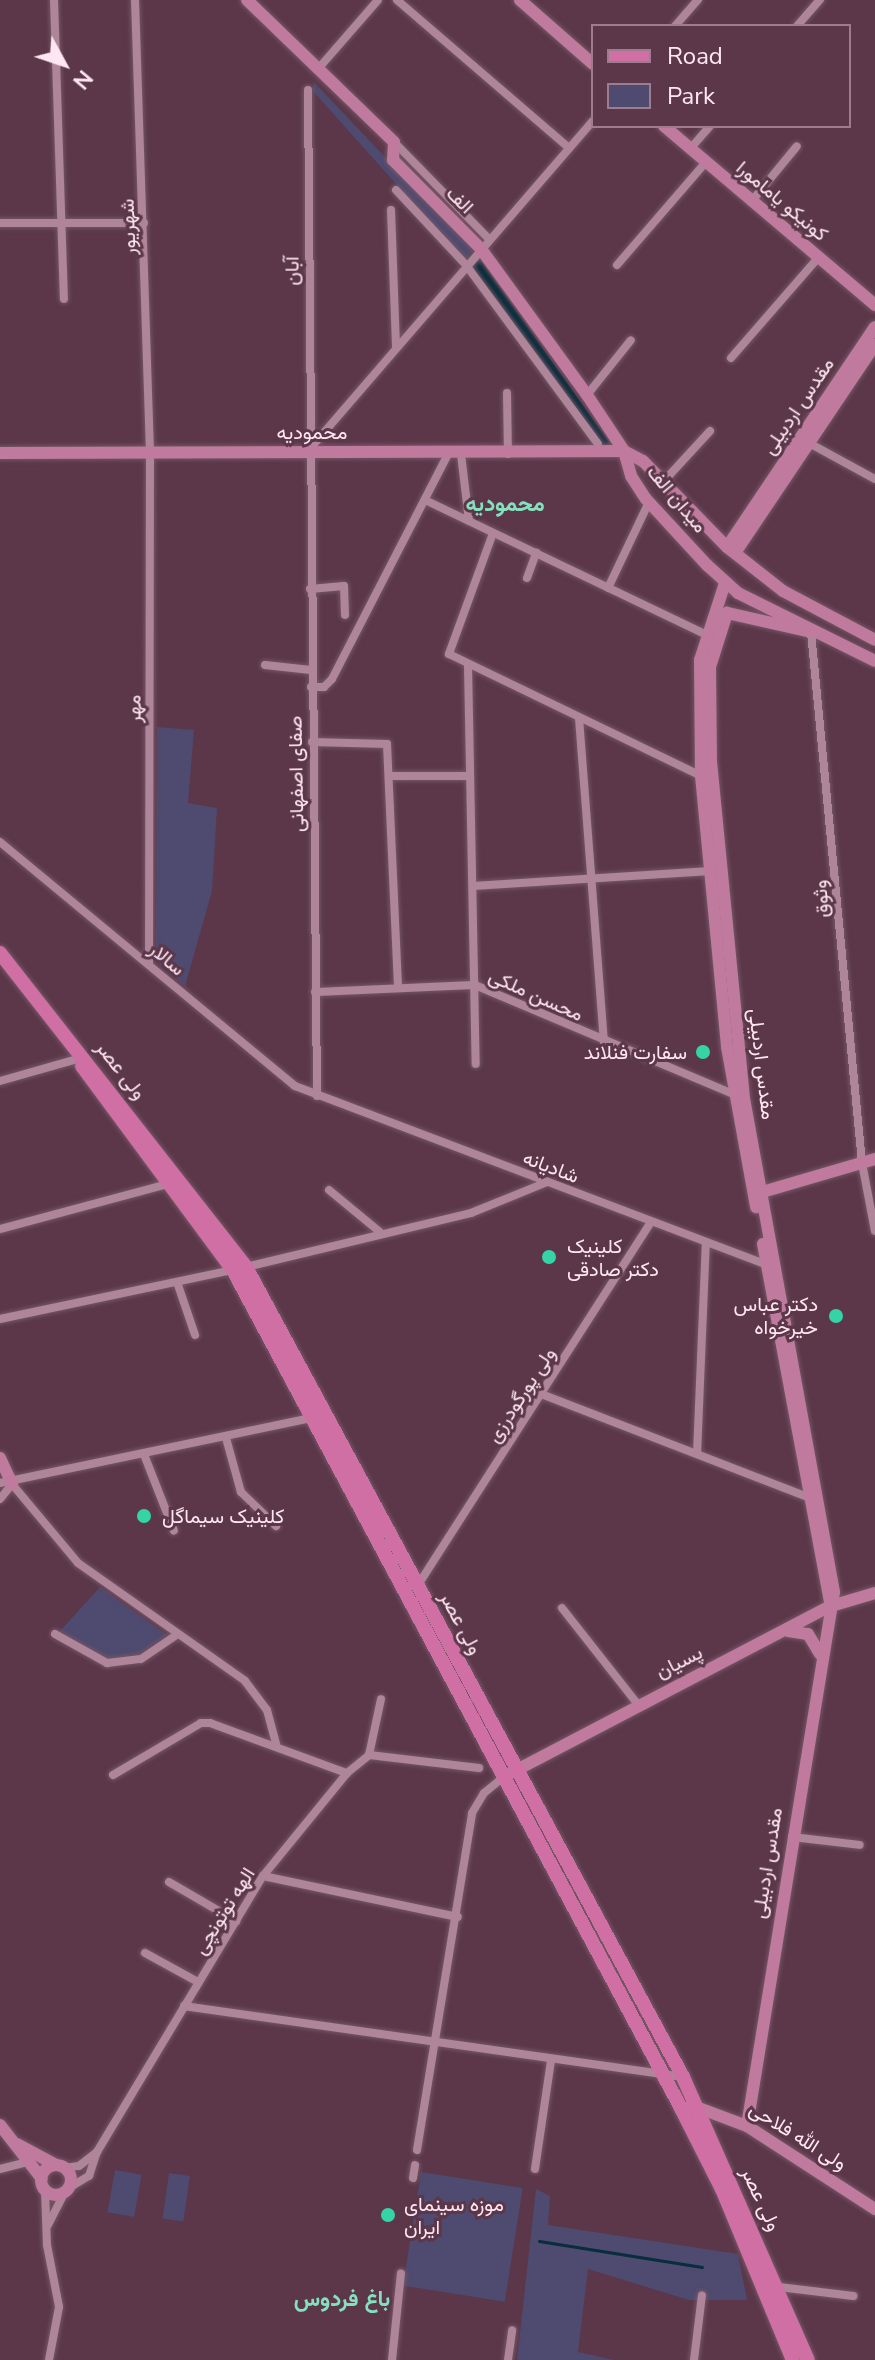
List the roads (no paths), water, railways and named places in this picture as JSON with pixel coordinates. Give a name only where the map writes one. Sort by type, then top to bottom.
[{"type":"main road","name":"الف","points":[[247,0],[394,142],[393,160],[485,244],[624,451]]},
{"type":"main road","points":[[520,0],[591,62]]},
{"type":"main road","name":"کونیکو یامامورا","points":[[666,128],[875,305]]},
{"type":"main road","name":"مقدس اردبیلی","points":[[731,550],[875,327]]},
{"type":"main road","name":"مقدس اردبیلی","points":[[731,550],[875,345]]},
{"type":"main road","name":"محمودیه","points":[[0,453],[308,451],[508,454],[624,451]]},
{"type":"main road","name":"میدان الف","points":[[624,451],[664,481],[731,550]]},
{"type":"main road","name":"میدان الف","points":[[624,451],[631,476],[648,501],[725,583]]},
{"type":"main road","points":[[648,501],[652,484],[664,481]]},
{"type":"main road","points":[[731,550],[783,591],[875,640]]},
{"type":"main road","points":[[725,583],[811,632],[875,661]]},
{"type":"main road","name":"مقدس اردبیلی","points":[[725,583],[705,634],[699,688],[701,776],[715,870],[739,1096],[831,1606],[747,2126]]},
{"type":"main road","name":"مقدس اردبیلی","points":[[715,870],[710,667],[723,619],[734,611],[787,630],[811,632]]},
{"type":"main road","name":"ولی عصر","points":[[0,953],[240,1268],[418,1585],[683,2077],[689,2106],[793,2360]]},
{"type":"main road","name":"ولی عصر","points":[[0,967],[77,1059],[168,1184],[240,1268],[313,1417],[665,2076],[689,2106],[779,2287],[808,2360]]},
{"type":"main road","points":[[758,1192],[869,1161]]},
{"type":"main road","points":[[0,1458],[6,1484]]},
{"type":"main road","name":"پسیان","points":[[506,1776],[831,1606],[875,1593]]},
{"type":"main road","points":[[777,1634],[798,1630],[808,1634],[818,1645],[820,1661]]},
{"type":"main road","name":"ولی‌ الله فلاحی","points":[[689,2106],[747,2126],[875,2209]]},
{"type":"main road","points":[[0,2125],[12,2142],[28,2162],[43,2184],[65,2191],[70,2176],[60,2167],[12,2142]]},
{"type":"main road","points":[[43,2184],[60,2167]]},
{"type":"street","points":[[54,0],[59,222],[64,299]]},
{"type":"street","name":"شهریور","points":[[135,0],[150,454]]},
{"type":"street","points":[[318,69],[378,0]]},
{"type":"street","points":[[397,0],[569,148]]},
{"type":"street","points":[[677,24],[698,0]]},
{"type":"street","points":[[799,24],[820,0]]},
{"type":"street","name":"آبان","points":[[308,90],[308,451]]},
{"type":"street","points":[[308,451],[591,123]]},
{"type":"street","points":[[690,149],[708,128]]},
{"type":"street","points":[[751,202],[797,146]]},
{"type":"street","points":[[617,265],[705,163]]},
{"type":"street","points":[[396,190],[466,265],[598,444]]},
{"type":"street","points":[[391,210],[396,347]]},
{"type":"street","points":[[0,223],[144,223]]},
{"type":"street","points":[[731,358],[818,258]]},
{"type":"street","points":[[587,395],[631,340]]},
{"type":"street","points":[[507,393],[508,454]]},
{"type":"street","points":[[664,481],[710,431]]},
{"type":"street","points":[[809,443],[875,479]]},
{"type":"street","name":"صفای اصفهانی","points":[[308,451],[317,1096]]},
{"type":"street","name":"مهر","points":[[149,964],[150,454]]},
{"type":"street","points":[[311,687],[328,685],[425,500],[455,454]]},
{"type":"street","points":[[455,454],[469,521]]},
{"type":"street","points":[[425,500],[705,634]]},
{"type":"street","points":[[608,588],[648,501]]},
{"type":"street","points":[[493,533],[449,649],[452,657],[701,776]]},
{"type":"street","points":[[527,578],[536,553]]},
{"type":"street","points":[[310,589],[344,586],[345,615]]},
{"type":"street","name":"وثوق","points":[[811,632],[875,1231]]},
{"type":"street","points":[[265,665],[311,670]]},
{"type":"street","points":[[468,665],[476,1064]]},
{"type":"street","points":[[579,718],[604,1042]]},
{"type":"street","points":[[312,742],[387,744],[392,776],[398,988]]},
{"type":"street","points":[[392,776],[470,776]]},
{"type":"street","name":"سالار","points":[[0,842],[295,1086],[317,1096]]},
{"type":"street","points":[[473,886],[715,870]]},
{"type":"street","name":"محسن ملکی","points":[[315,992],[475,985],[604,1042],[739,1096]]},
{"type":"street","points":[[0,1081],[77,1059]]},
{"type":"street","name":"شادیانه","points":[[317,1096],[771,1266]]},
{"type":"street","points":[[0,1319],[240,1268],[380,1232],[471,1213],[546,1183]]},
{"type":"street","points":[[0,1229],[168,1184]]},
{"type":"street","points":[[329,1190],[380,1232]]},
{"type":"street","name":"ولی پورگودرزی","points":[[418,1585],[651,1222]]},
{"type":"street","points":[[697,1454],[706,1243]]},
{"type":"street","points":[[177,1282],[195,1335]]},
{"type":"street","points":[[541,1394],[812,1496]]},
{"type":"street","points":[[6,1484],[145,1457],[313,1417]]},
{"type":"street","points":[[226,1438],[241,1492],[276,1526]]},
{"type":"street","points":[[145,1457],[174,1531]]},
{"type":"street","points":[[0,1499],[6,1484]]},
{"type":"street","points":[[6,1484],[78,1563],[256,1693],[267,1710],[276,1744]]},
{"type":"street","points":[[562,1608],[639,1706]]},
{"type":"street","points":[[55,1634],[107,1663],[141,1659],[175,1636]]},
{"type":"street","points":[[381,1699],[369,1755],[479,1768]]},
{"type":"street","points":[[113,1775],[201,1723],[276,1744],[347,1773]]},
{"type":"street","name":"الهه توتونچی","points":[[46,2230],[65,2191],[89,2176],[97,2152],[263,1876],[347,1773],[369,1755]]},
{"type":"street","points":[[417,2150],[458,1917],[472,1813],[484,1793],[506,1776]]},
{"type":"street","points":[[792,1837],[860,1845]]},
{"type":"street","points":[[263,1876],[458,1917]]},
{"type":"street","points":[[169,1882],[236,1921]]},
{"type":"street","points":[[145,1953],[198,1982]]},
{"type":"street","points":[[184,2006],[683,2077]]},
{"type":"street","points":[[535,2169],[551,2060]]},
{"type":"street","points":[[60,2167],[79,2166],[97,2152]]},
{"type":"street","points":[[0,2169],[28,2162]]},
{"type":"street","points":[[413,2178],[415,2165]]},
{"type":"street","points":[[43,2184],[46,2230],[59,2307],[49,2360]]},
{"type":"street","points":[[392,2360],[401,2273]]},
{"type":"street","points":[[779,2287],[853,2296]]},
{"type":"street","points":[[694,2360],[702,2295]]},
{"type":"street","points":[[508,2360],[512,2330]]},
{"type":"water","points":[[478,257],[614,449],[607,450],[470,266]]},
{"type":"waterway","points":[[539,2241],[702,2267]]},
{"type":"place","name":"سفارت فنلاند","points":[[703,1052]]},
{"type":"place","name":"کلینیک دکتر صادقی","points":[[549,1257]]},
{"type":"place","name":"دکتر عباس خیرخواه","points":[[836,1316]]},
{"type":"place","name":"کلینیک سیماگل","points":[[144,1516]]},
{"type":"place","name":"موزه سینمای ایران","points":[[388,2215]]},
{"type":"district","name":"محمودیه","points":[[505,505]]},
{"type":"district","name":"باغ فردوس","points":[[342,2300]]}]
